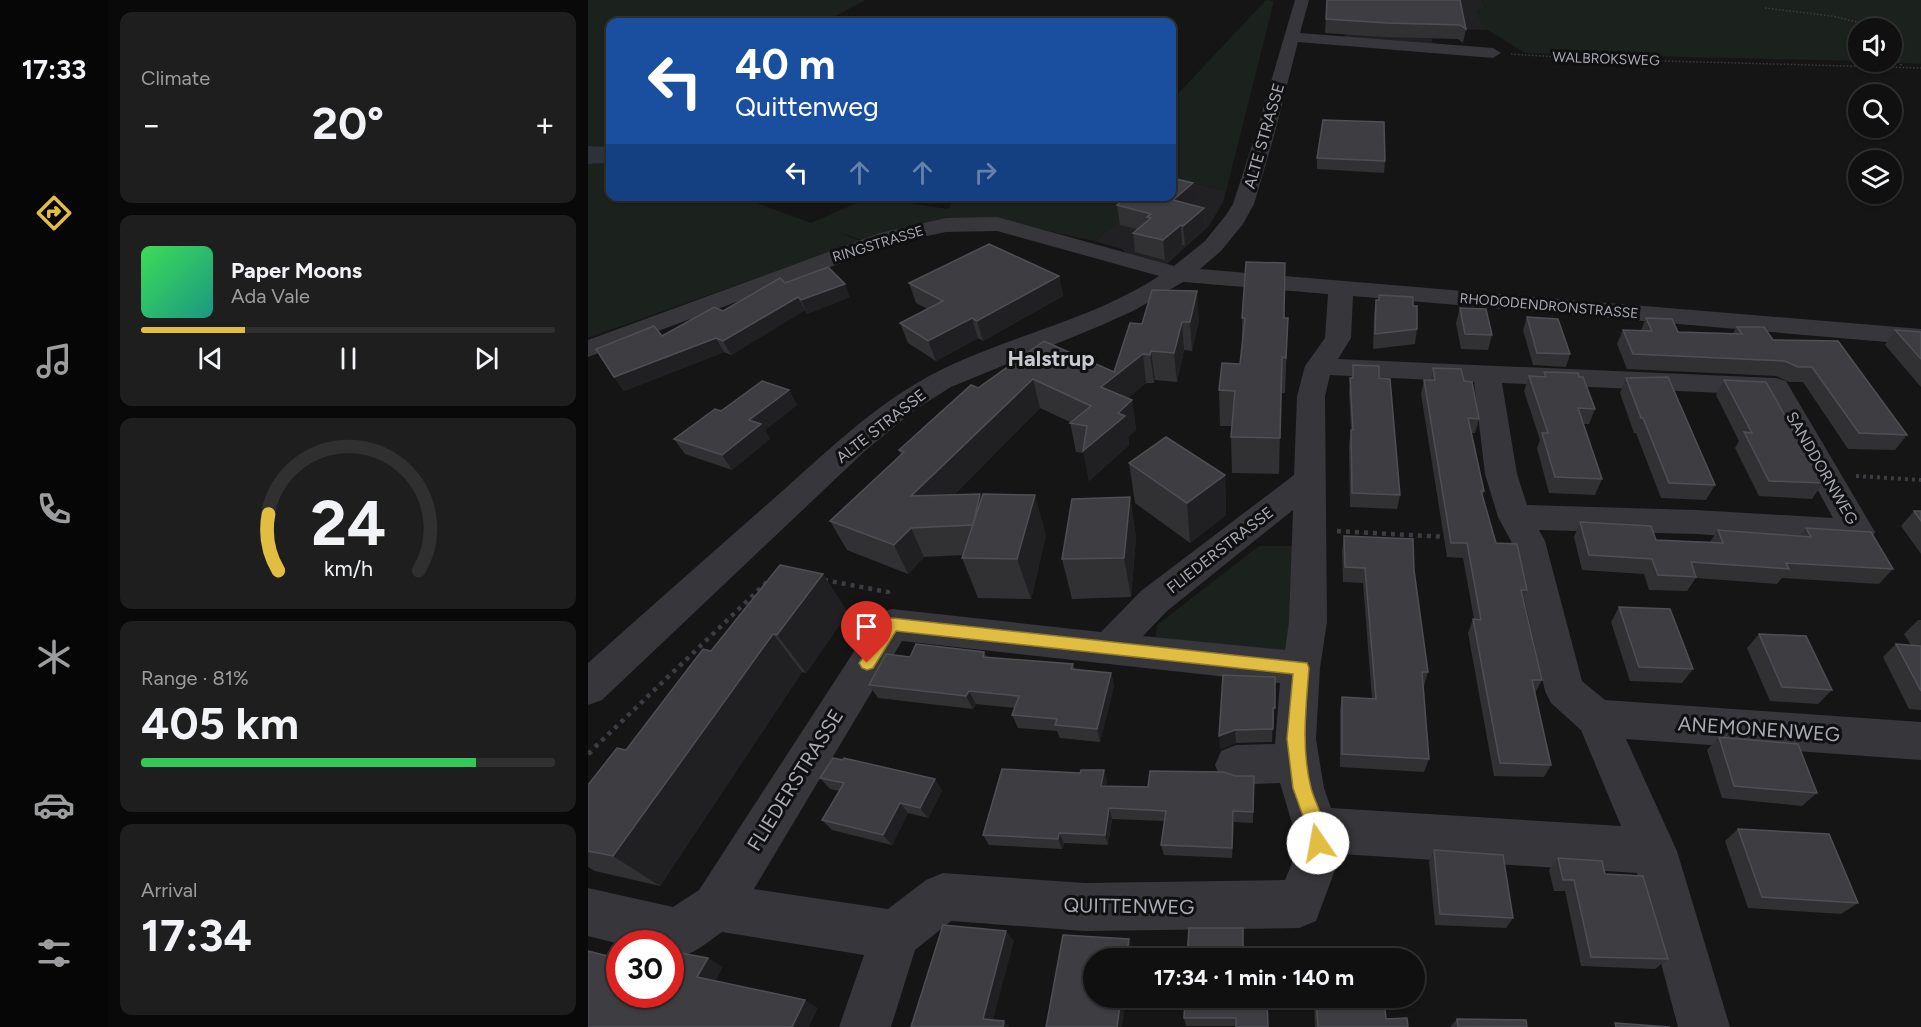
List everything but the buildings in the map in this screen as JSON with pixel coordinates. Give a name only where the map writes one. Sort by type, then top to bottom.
[{"type":"street","name":"ALTE STRASSE","points":[[588,687],[822,474],[867,435],[924,391],[963,371],[1118,308],[1177,274],[1222,235],[1236,218],[1245,201],[1302,0]]},
{"type":"street","points":[[1291,37],[1492,53]]},
{"type":"street","name":"RINGSTRASSE","points":[[588,349],[888,238],[946,225],[969,223],[1007,226],[1177,274]]},
{"type":"street","name":"RHODODENDRONSTRASSE","points":[[1177,274],[1921,337]]},
{"type":"street","points":[[1309,530],[1311,396],[1320,366],[1338,338],[1341,289]]},
{"type":"street","name":"SANDDORNWEG","points":[[1320,366],[1776,387],[1823,474],[1858,532],[1696,522],[1515,517]]},
{"type":"street","points":[[1487,375],[1501,474],[1515,517],[1528,541],[1565,691],[1596,718],[1654,851],[1704,1027]]},
{"type":"street","name":"FLIEDERSTRASSE","points":[[1109,649],[1154,601],[1310,479]]},
{"type":"street","name":"QUITTENWEG","points":[[894,935],[943,897],[1085,907],[1299,904],[1318,856],[1317,830],[1302,788],[1295,739],[1301,668],[1308,622],[1309,530]]},
{"type":"street","points":[[892,624],[1301,668]]},
{"type":"street","name":"FLIEDERSTRASSE","points":[[588,912],[678,933],[716,907],[892,624]]},
{"type":"street","name":"ANEMONENWEG","points":[[1596,718],[1921,741]]},
{"type":"street","points":[[1236,765],[1272,765],[1298,758]]},
{"type":"street","points":[[1317,830],[1654,851]]},
{"type":"street","points":[[716,907],[894,935],[866,1027]]},
{"type":"path","points":[[1765,8],[1848,20]]},
{"type":"path","name":"WALBROKSWEG","points":[[1492,53],[1589,59],[1848,66]]},
{"type":"path","name":"WALBROKSWEG","points":[[1902,67],[1921,68]]},
{"type":"path","points":[[1823,474],[1921,480]]},
{"type":"path","points":[[1309,530],[1459,537]]},
{"type":"path","points":[[813,578],[888,592],[892,624]]},
{"type":"path","points":[[588,754],[769,580]]},
{"type":"shaded area","points":[[588,0],[866,0],[832,18],[606,18],[606,147],[588,146]]},
{"type":"shaded area","points":[[1266,0],[1274,1],[1226,191],[1176,179],[1176,96]]},
{"type":"shaded area","points":[[1409,0],[1481,0],[1486,7],[1477,11],[1483,26],[1488,30],[1430,28],[1433,47],[1345,38],[1344,28]]},
{"type":"shaded area","points":[[1481,0],[1921,0],[1921,64],[1902,63],[1902,18],[1848,18],[1848,61],[1525,53],[1483,27],[1477,11],[1486,7]]},
{"type":"shaded area","points":[[588,146],[606,147],[606,163],[588,164]]},
{"type":"shaded area","points":[[606,163],[606,201],[751,201],[811,223],[861,201],[896,201],[948,209],[953,201],[1144,201],[1094,241],[1018,224],[862,240],[835,231],[860,241],[588,338],[588,164]]},
{"type":"shaded area","points":[[1176,179],[1226,191],[1223,202],[1209,226],[1167,264],[1127,255],[1122,249],[1094,241],[1144,201],[1176,201]]},
{"type":"shaded area","points":[[1259,546],[1299,546],[1295,652],[1155,645],[1157,625]]},
{"type":"district","name":"Halstrup","points":[[1051,358]]},
{"type":"route","points":[[867,663],[892,624],[1226,662],[1301,668],[1295,739],[1302,788],[1317,830],[1318,843]]}]
